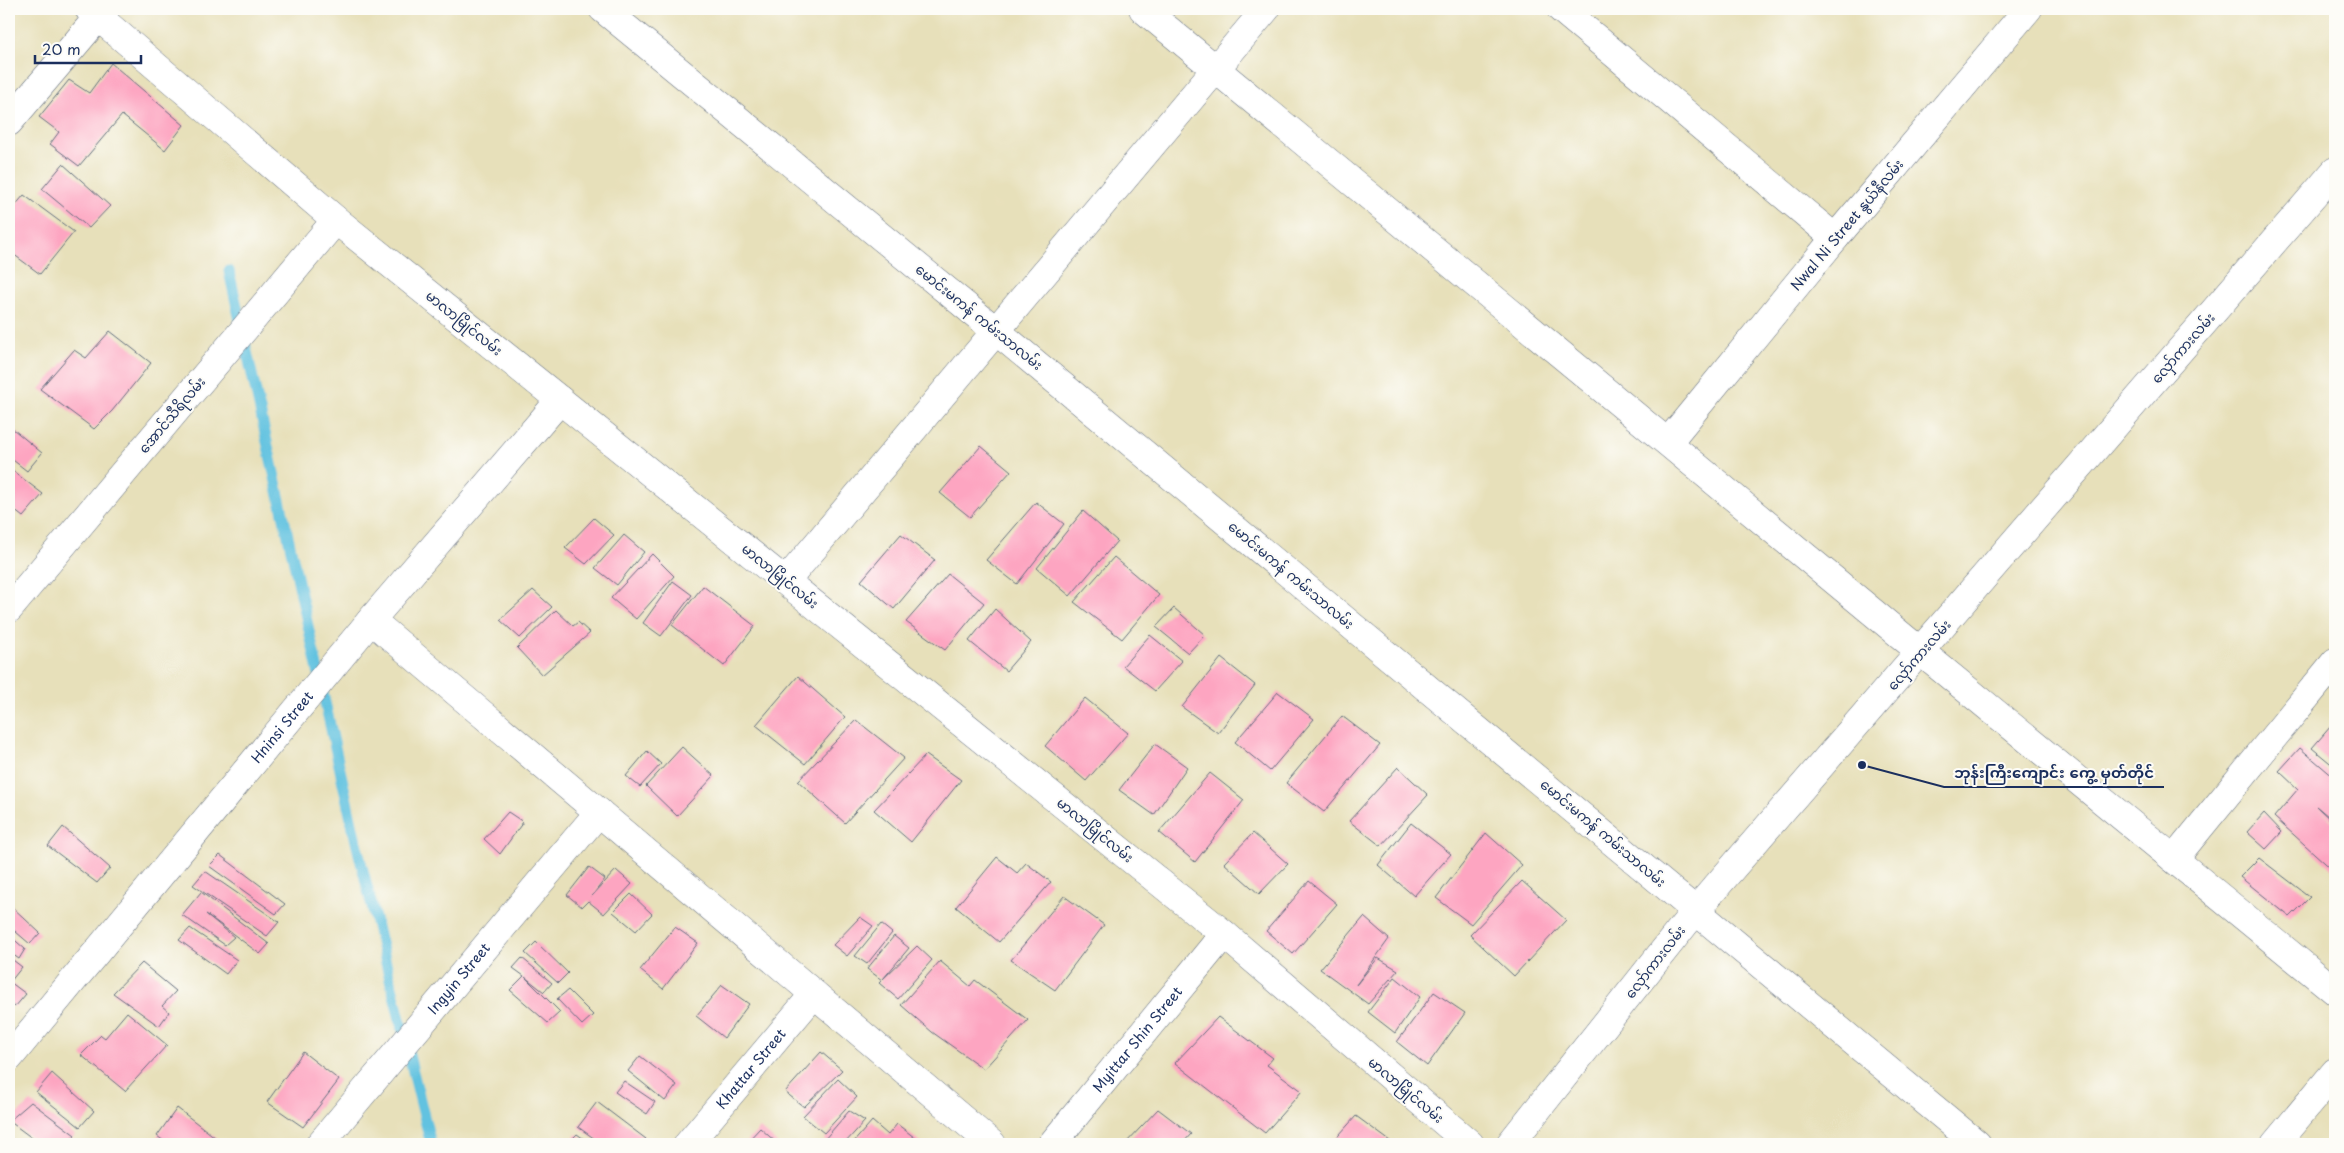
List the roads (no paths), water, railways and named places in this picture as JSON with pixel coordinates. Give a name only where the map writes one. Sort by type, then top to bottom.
[{"type":"street","name":"မောင်းမကန် ကမ်းသာလမ်း","points":[[603,9],[996,330],[1977,1144]]},
{"type":"street","points":[[1143,9],[1921,652],[2335,991]]},
{"type":"street","points":[[786,581],[1266,9]]},
{"type":"street","points":[[1561,9],[1835,238]]},
{"type":"street","points":[[9,122],[97,11]]},
{"type":"street","name":"မာလာမြိုင်လမ်း","points":[[97,11],[336,220],[1224,934],[1470,1144]]},
{"type":"street","name":"Nwal Ni Street နွယ်နီလမ်း","points":[[1668,442],[2017,12]]},
{"type":"street","name":"လှော်ကားလမ်း","points":[[1510,1144],[1696,910],[2335,171]]},
{"type":"street","name":"အောင်သီရိလမ်း","points":[[9,609],[336,220]]},
{"type":"street","name":"Hninsi Street","points":[[9,1058],[371,620],[560,400]]},
{"type":"street","points":[[371,620],[992,1144]]},
{"type":"street","points":[[2174,859],[2335,662]]},
{"type":"street","name":"Ingyin Street","points":[[320,1144],[600,812]]},
{"type":"street","name":"Myittar Shin Street","points":[[1052,1144],[1224,934]]},
{"type":"street","name":"Khattar Street","points":[[688,1144],[814,994]]},
{"type":"street","points":[[2276,1144],[2335,1072]]},
{"type":"waterway","points":[[229,271],[357,846],[431,1144]]},
{"type":"place","name":"ဘုန်းကြီးကျောင်း ကွေ့ မှတ်တိုင်","points":[[1862,765]]}]
